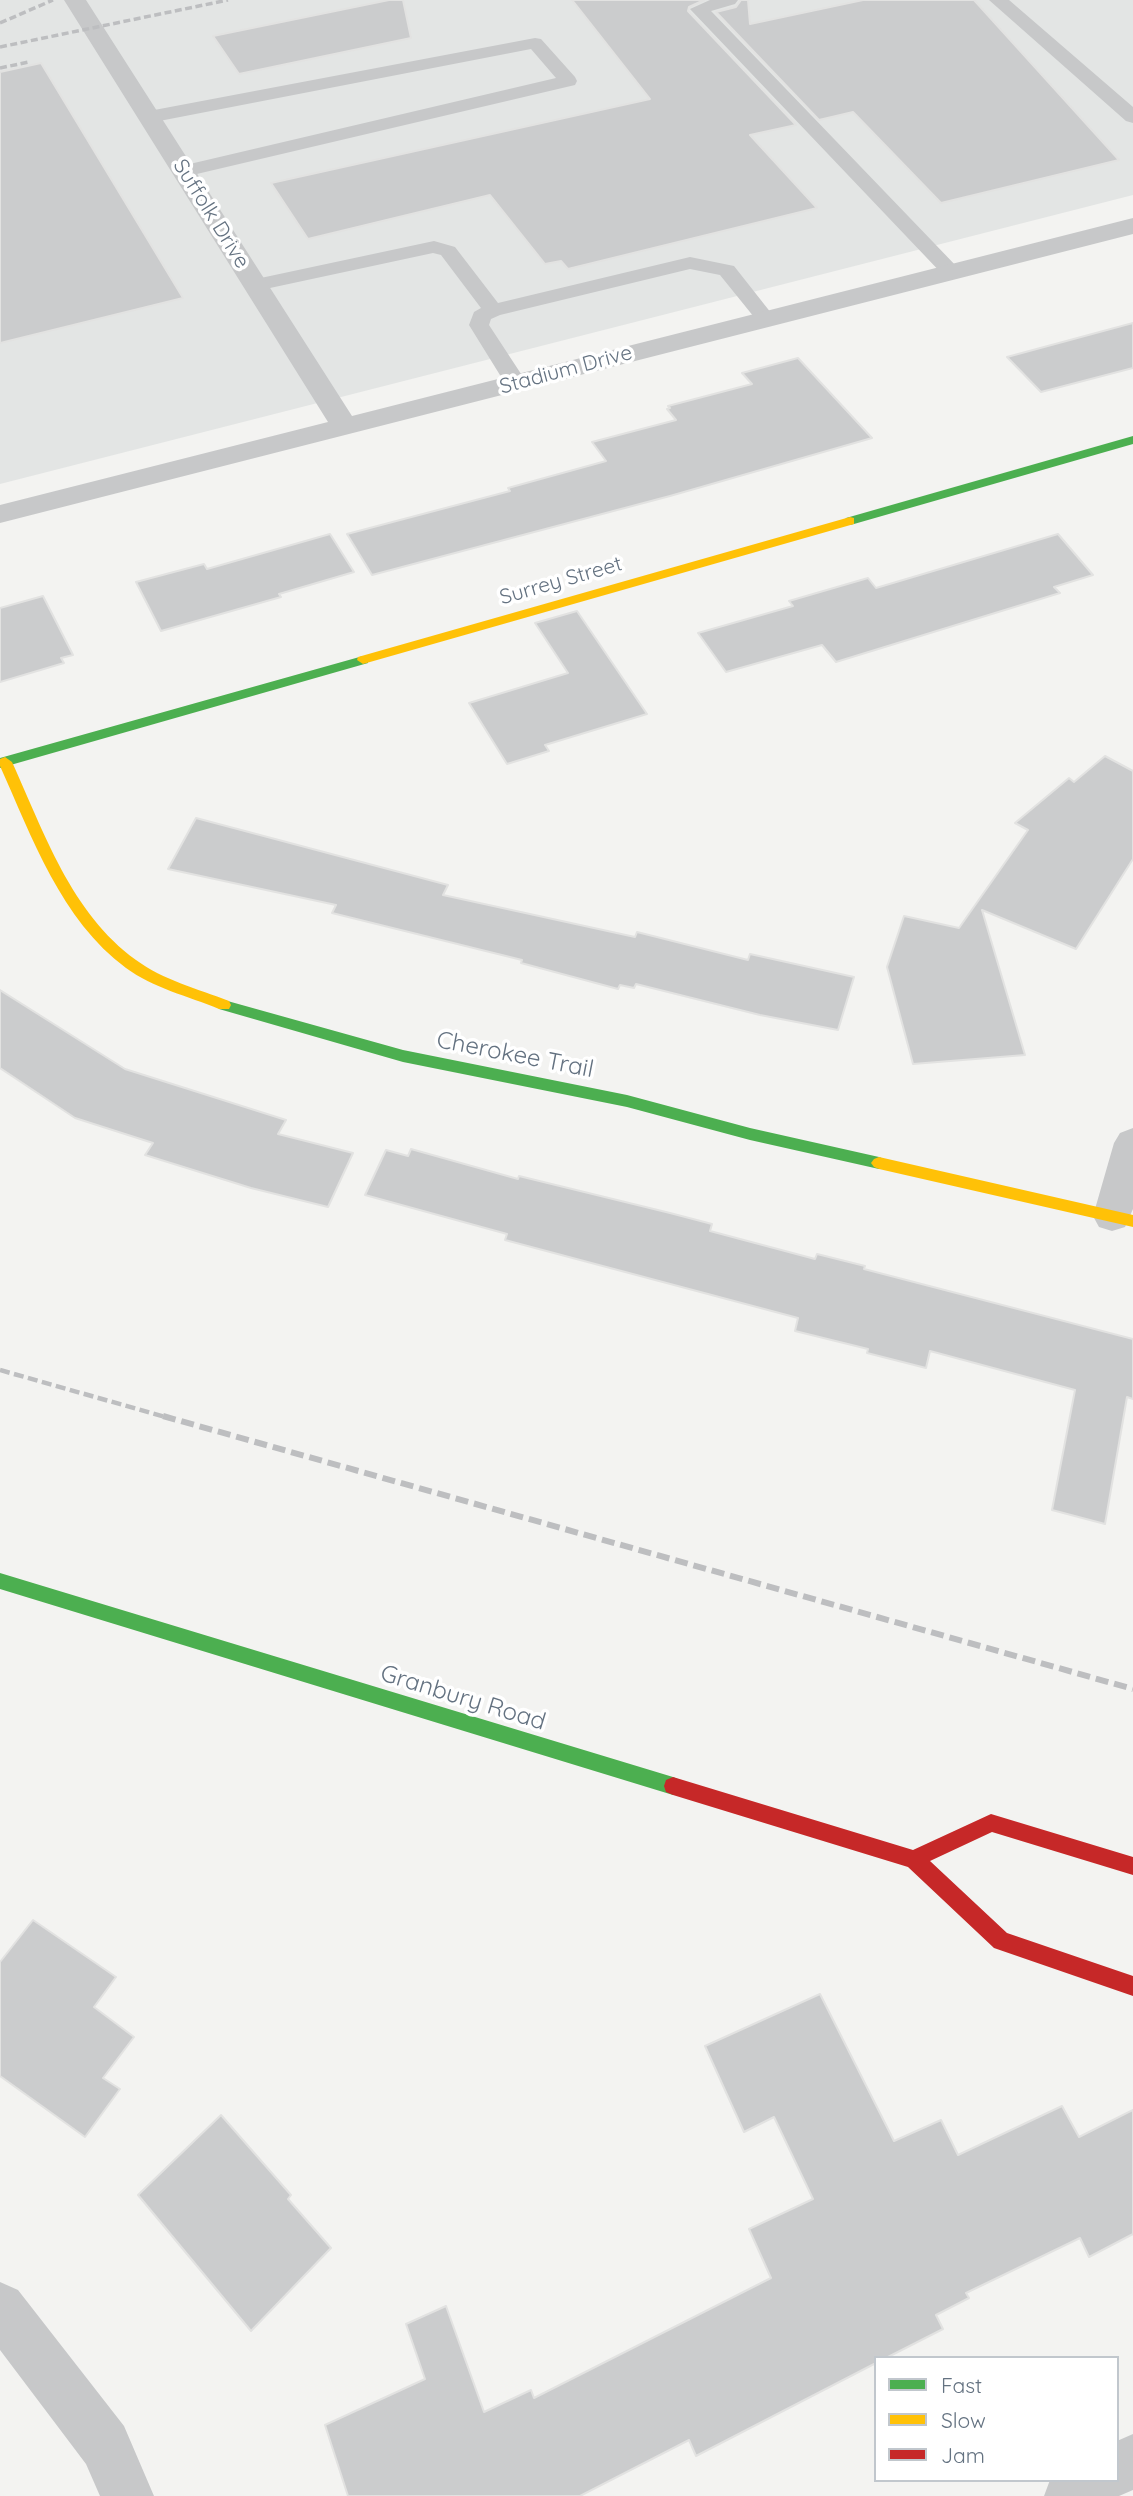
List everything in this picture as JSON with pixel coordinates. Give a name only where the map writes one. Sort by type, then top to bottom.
[{"type":"street","name":"Suffolk Drive","points":[[75,0],[346,428]]},
{"type":"street","name":"Stadium Drive","points":[[0,514],[1133,226]]},
{"type":"street","name":"Surrey Street","points":[[2,762],[1133,440]]},
{"type":"street","name":"Cherokee Trail","points":[[2,762],[66,890],[100,938],[133,966],[228,1007],[403,1056],[627,1101],[750,1134],[1122,1218]]},
{"type":"street","points":[[1122,1218],[1133,1143]]},
{"type":"street","name":"Granbury Road","points":[[0,1581],[914,1859],[1001,1941],[1133,1986]]},
{"type":"street","points":[[914,1859],[991,1823],[1133,1866]]},
{"type":"street","points":[[0,2308],[104,2445],[127,2496]]},
{"type":"street","points":[[1071,2496],[1096,2482]]},
{"type":"lane","points":[[729,0],[699,9],[952,273]]},
{"type":"lane","points":[[998,0],[1133,117]]},
{"type":"lane","points":[[149,117],[536,43],[568,80],[184,171]]},
{"type":"lane","points":[[256,285],[434,247],[448,251],[493,310]]},
{"type":"lane","points":[[516,383],[479,325],[481,316],[493,310],[690,263],[727,270],[765,318]]},
{"type":"shaded area","points":[[0,0],[1133,0],[1133,195],[0,484]]},
{"type":"building","points":[[389,0],[403,0],[411,38],[239,74],[213,36]]},
{"type":"building","points":[[572,0],[704,0],[689,7],[688,11],[796,125],[750,135],[817,208],[568,269],[561,261],[545,264],[490,195],[308,239],[271,183],[650,99]]},
{"type":"building","points":[[741,0],[748,0],[750,24],[863,0],[974,0],[1119,160],[941,203],[853,112],[819,120],[716,12],[736,7]]},
{"type":"building","points":[[41,63],[183,298],[0,343],[0,72]]},
{"type":"building","points":[[1133,323],[1133,368],[1041,392],[1007,357]]},
{"type":"building","points":[[798,358],[872,438],[670,496],[372,575],[347,534],[510,491],[508,488],[606,461],[592,442],[676,420],[667,409],[670,408],[668,406],[752,384],[742,373]]},
{"type":"building","points":[[330,534],[354,572],[279,594],[281,597],[161,631],[136,582],[204,564],[207,569]]},
{"type":"building","points":[[1058,534],[1093,575],[1054,587],[1060,593],[836,662],[822,645],[726,672],[698,633],[793,606],[789,601],[868,578],[876,588]]},
{"type":"building","points":[[43,596],[73,655],[61,658],[64,663],[0,682],[0,608]]},
{"type":"building","points":[[577,611],[647,714],[545,745],[549,751],[507,764],[469,703],[568,673],[535,623]]},
{"type":"building","points":[[1105,756],[1133,771],[1133,859],[1076,949],[982,910],[1025,1055],[913,1064],[887,967],[904,916],[959,928],[1028,830],[1015,823],[1069,778],[1074,782]]},
{"type":"building","points":[[196,818],[448,885],[443,895],[635,937],[637,932],[748,960],[750,954],[854,977],[838,1030],[760,1015],[636,984],[634,988],[620,985],[618,989],[521,963],[522,960],[332,913],[336,905],[168,869]]},
{"type":"building","points":[[0,990],[125,1069],[286,1120],[278,1134],[353,1153],[328,1207],[251,1188],[145,1155],[153,1143],[75,1118],[0,1068]]},
{"type":"building","points":[[411,1149],[518,1179],[519,1176],[712,1224],[710,1231],[815,1259],[817,1254],[865,1266],[864,1269],[1133,1339],[1133,1399],[1127,1397],[1105,1524],[1052,1510],[1075,1390],[930,1351],[926,1368],[867,1353],[868,1349],[795,1331],[798,1318],[505,1240],[507,1234],[365,1195],[386,1150],[408,1156]]},
{"type":"building","points":[[33,1920],[116,1977],[94,2007],[134,2037],[103,2078],[120,2089],[85,2137],[0,2076],[0,1962]]},
{"type":"building","points":[[820,1994],[894,2141],[941,2120],[958,2155],[1062,2106],[1079,2137],[1133,2110],[1133,2234],[1089,2257],[1080,2238],[966,2293],[969,2298],[936,2315],[943,2329],[890,2356],[874,2356],[874,2364],[696,2456],[689,2440],[580,2496],[348,2496],[325,2425],[425,2379],[406,2324],[446,2306],[484,2412],[531,2390],[534,2398],[771,2278],[749,2229],[813,2199],[774,2117],[744,2132],[705,2046]]},
{"type":"building","points":[[221,2115],[291,2195],[288,2199],[331,2248],[251,2331],[138,2195]]},
{"type":"railway","points":[[0,23],[53,0]]},
{"type":"railway","points":[[0,47],[228,0]]},
{"type":"railway","points":[[0,68],[29,62]]},
{"type":"railway","points":[[0,1370],[169,1418]]},
{"type":"railway","points":[[163,1416],[1133,1689]]},
{"type":"traffic: fast","points":[[850,521],[1133,440]]},
{"type":"traffic: fast","points":[[0,763],[363,660]]},
{"type":"traffic: fast","points":[[224,1005],[403,1056],[627,1101],[750,1134],[879,1163]]},
{"type":"traffic: fast","points":[[0,1581],[673,1786]]},
{"type":"traffic: slow","points":[[363,660],[850,521]]},
{"type":"traffic: slow","points":[[5,762],[56,872],[71,898],[108,945],[131,964],[152,976],[224,1005]]},
{"type":"traffic: slow","points":[[879,1163],[1133,1221]]},
{"type":"traffic: jam","points":[[673,1786],[914,1859],[1001,1941],[1133,1986]]},
{"type":"traffic: jam","points":[[914,1859],[991,1823],[1133,1866]]}]
